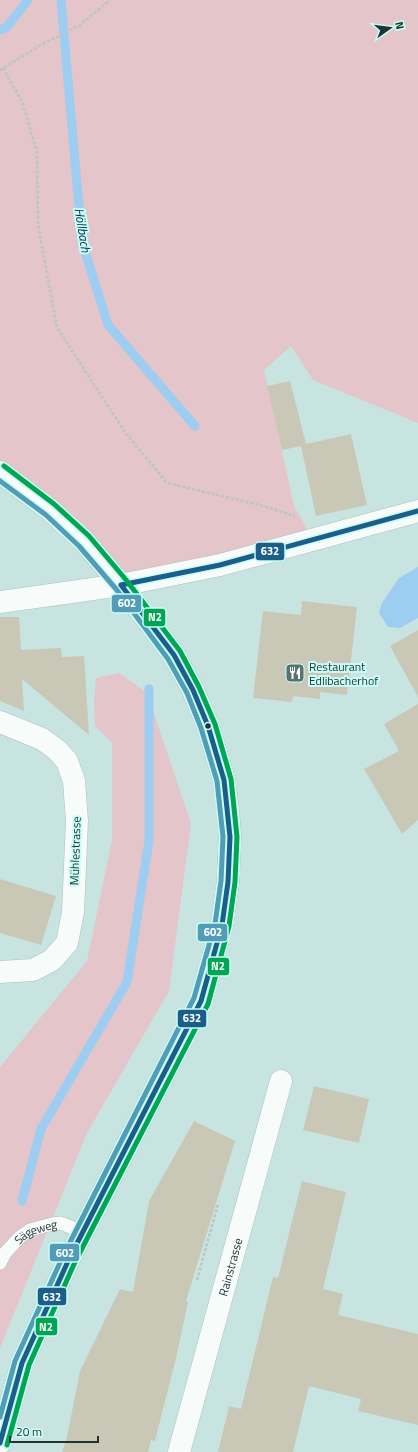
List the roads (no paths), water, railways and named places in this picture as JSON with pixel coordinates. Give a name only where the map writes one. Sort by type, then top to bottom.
[{"type":"street","points":[[0,472],[50,510],[84,541],[121,585],[174,655],[193,690],[208,726],[224,780],[230,838],[228,882],[222,925],[201,1001],[133,1136],[82,1232],[22,1363],[0,1443]]},
{"type":"street","points":[[0,602],[121,585],[220,565],[418,511]]},
{"type":"street","name":"Mühlestrasse","points":[[0,722],[42,739],[57,750],[67,761],[74,780],[77,821],[73,912],[67,943],[52,960],[33,970],[0,972]]},
{"type":"street","name":"Rainstrasse","points":[[179,1452],[281,1081]]},
{"type":"lane","name":"Sägeweg","points":[[0,1263],[5,1253],[20,1237],[30,1230],[52,1224],[61,1224],[82,1232]]},
{"type":"water","points":[[418,567],[418,618],[400,628],[388,627],[379,613],[382,603],[399,578]]},
{"type":"waterway","points":[[0,30],[7,27],[28,0]]},
{"type":"waterway","name":"Höllbach","points":[[61,0],[82,242],[108,325],[195,426]]},
{"type":"waterway","points":[[22,1201],[41,1129],[127,982],[149,841],[149,689]]},
{"type":"place","name":"Restaurant Edlibacherhof","points":[[295,673]]}]
